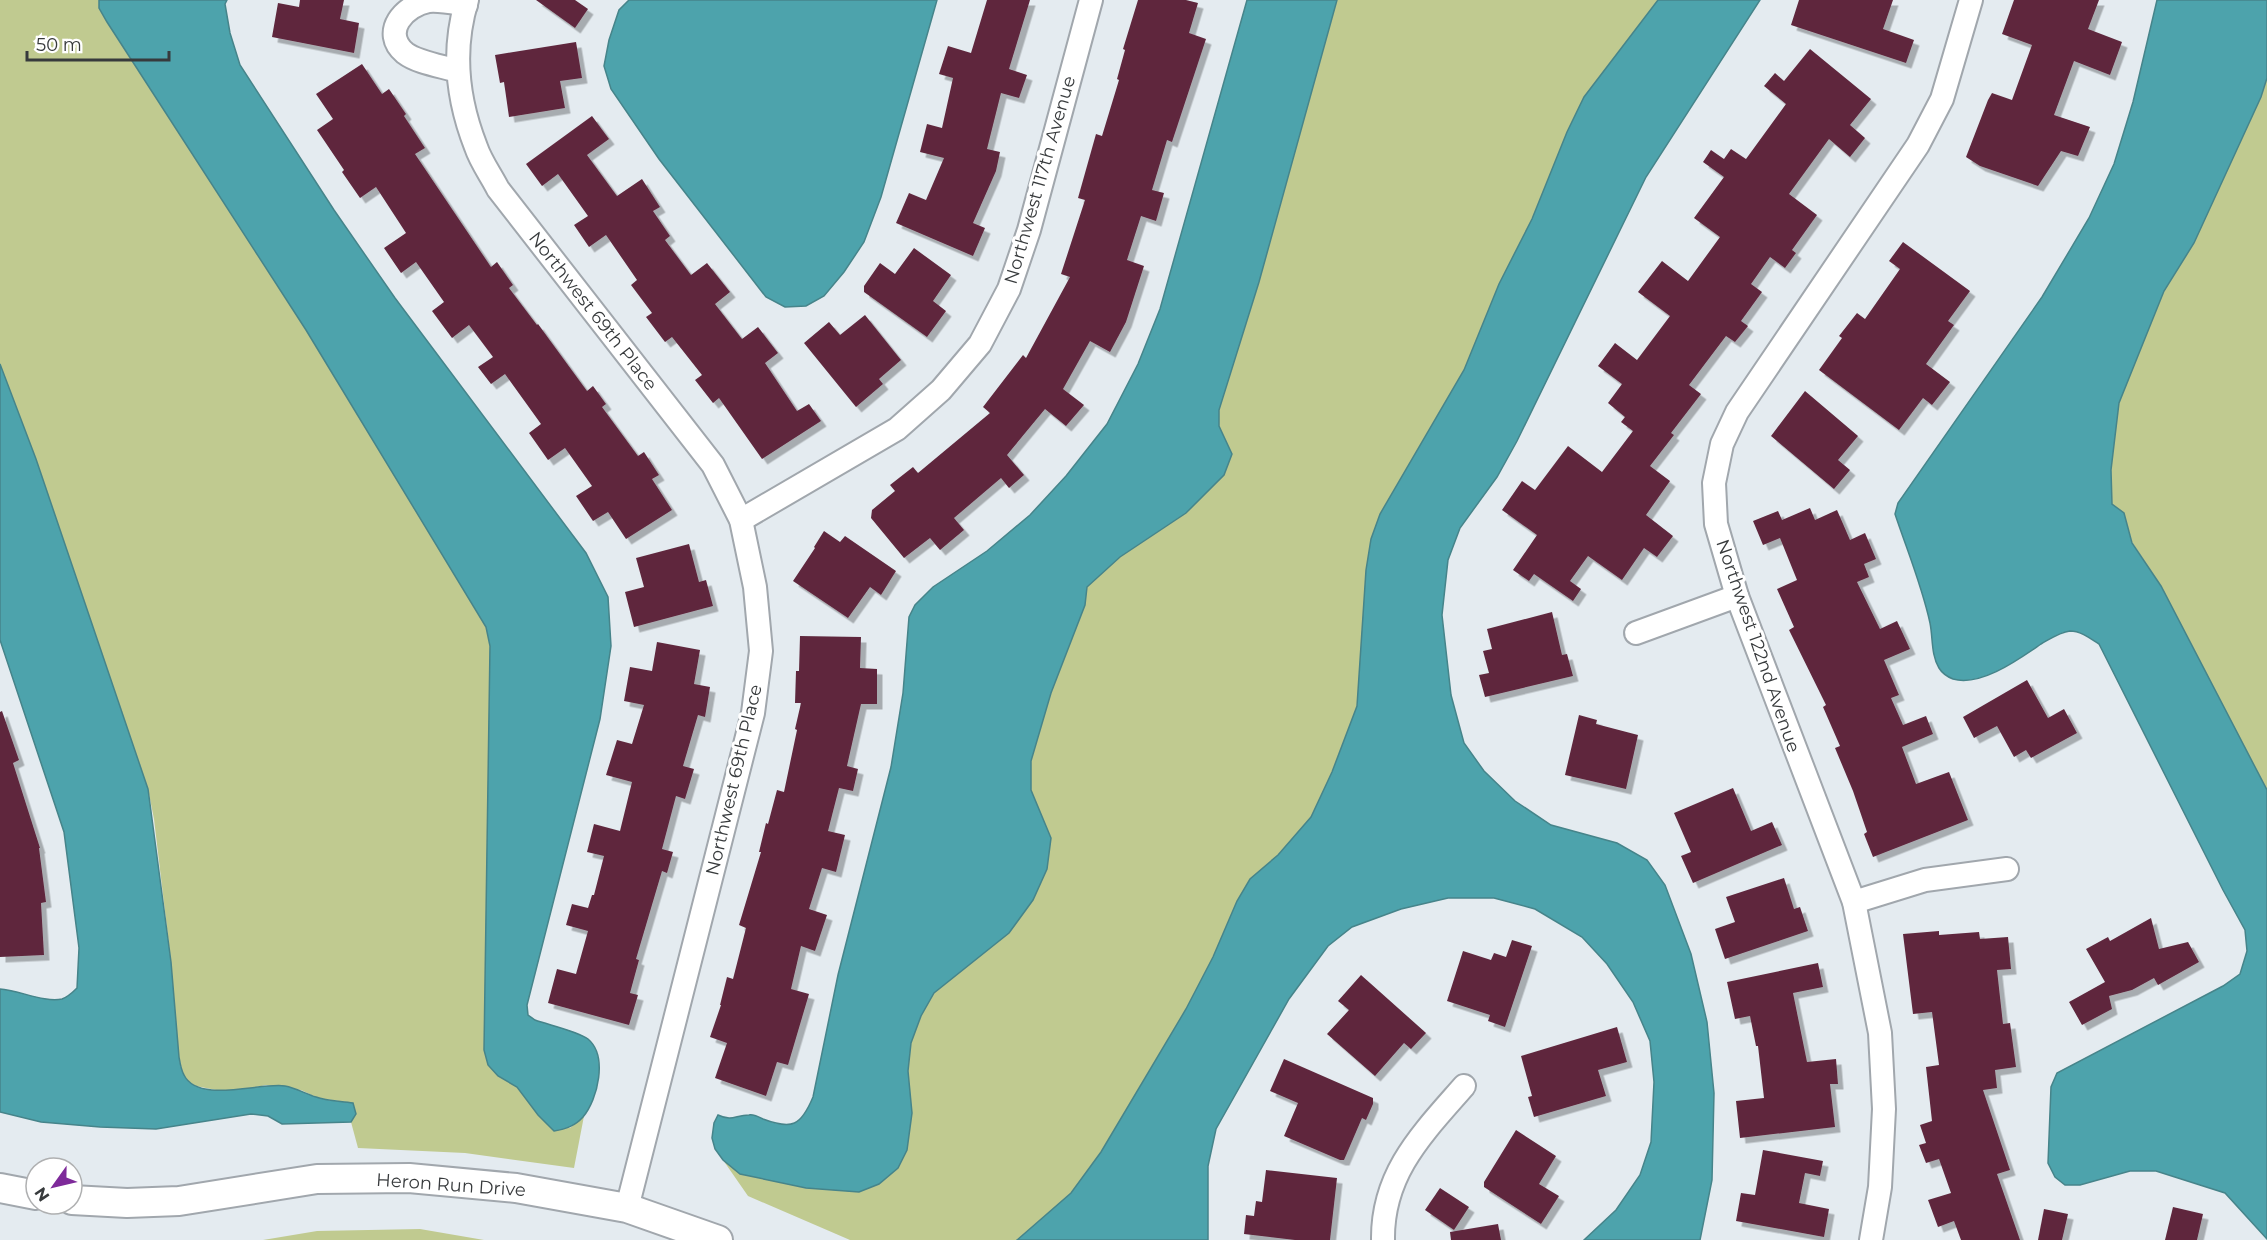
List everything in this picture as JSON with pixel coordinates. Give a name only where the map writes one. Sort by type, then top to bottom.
[{"type":"street","points":[[458,71],[406,54],[399,46],[395,35],[396,22],[403,13],[417,3],[432,0],[466,3]]},
{"type":"street","name":"Northwest 117th Avenue","points":[[741,520],[897,429],[942,390],[980,344],[1009,290],[1029,230],[1091,0]]},
{"type":"street","name":"Northwest 122nd Avenue","points":[[1871,1240],[1880,1187],[1884,1098],[1880,1033],[1854,902],[1737,596],[1716,524],[1714,483],[1722,444],[1737,412],[1918,145],[1941,99],[1971,0]]},
{"type":"street","name":"Northwest 69th Place","points":[[466,3],[456,63],[463,108],[476,148],[498,189],[713,465],[741,520],[755,587],[761,651],[753,713],[627,1208]]},
{"type":"street","points":[[1636,633],[1737,596]]},
{"type":"street","points":[[1854,902],[1925,880],[2007,869]]},
{"type":"street","points":[[1383,1240],[1387,1197],[1399,1170],[1414,1144],[1464,1086]]},
{"type":"street","name":"Heron Run Drive","points":[[84,1201],[127,1203],[178,1201],[317,1179],[409,1178],[516,1188],[627,1208],[718,1240]]},
{"type":"street","points":[[0,1188],[24,1193]]},
{"type":"green space","points":[[0,0],[99,0],[99,8],[107,22],[306,330],[486,627],[490,646],[489,853],[484,1018],[498,1076],[517,1087],[538,1115],[570,1128],[584,1116],[574,1168],[465,1153],[358,1148],[351,1122],[356,1114],[353,1103],[318,1098],[301,1090],[266,1085],[236,1091],[221,1091],[196,1086],[187,1081],[183,1074],[179,1057],[171,962],[154,819],[148,789],[36,459],[0,364]]},
{"type":"green space","points":[[1337,0],[1658,0],[1584,97],[1532,219],[1499,284],[1464,370],[1380,514],[1362,639],[1357,706],[1332,772],[1311,817],[1278,855],[1250,880],[1237,901],[1213,957],[1186,1009],[1101,1152],[1071,1193],[1017,1240],[850,1240],[748,1196],[723,1160],[740,1174],[879,1184],[898,1168],[907,1150],[912,1113],[908,1071],[911,1043],[921,1016],[934,993],[1009,933],[1051,838],[1031,790],[1031,761],[1051,693],[1085,605],[1087,586],[1120,557],[1186,513],[1232,454],[1219,426],[1219,410],[1259,282]]},
{"type":"green space","points":[[2267,78],[2267,790],[2161,586],[2132,542],[2124,513],[2112,504],[2111,470],[2119,403],[2164,291],[2194,243],[2261,97]]},
{"type":"green space","points":[[420,1229],[484,1240],[263,1240],[317,1231]]},
{"type":"water","points":[[99,0],[227,0],[225,4],[230,33],[240,65],[334,210],[395,298],[586,553],[608,597],[611,646],[600,719],[527,1005],[528,1015],[535,1020],[588,1039],[598,1056],[599,1078],[593,1100],[583,1117],[570,1127],[554,1131],[538,1115],[517,1087],[498,1076],[488,1065],[484,1050],[490,646],[486,627],[306,330],[107,22],[99,8]]},
{"type":"water","points":[[629,0],[937,0],[881,197],[864,242],[824,296],[806,306],[785,307],[766,297],[659,159],[611,89],[604,66],[609,40],[619,10]]},
{"type":"water","points":[[1247,0],[1337,0],[1259,282],[1219,410],[1219,426],[1232,454],[1224,475],[1186,513],[1120,557],[1087,587],[1085,605],[1051,693],[1031,761],[1031,790],[1051,838],[1047,869],[1033,900],[1009,933],[934,993],[921,1016],[911,1043],[908,1071],[912,1113],[907,1150],[898,1168],[879,1184],[859,1192],[806,1188],[740,1174],[723,1160],[715,1149],[712,1138],[714,1123],[718,1115],[731,1118],[752,1115],[788,1125],[800,1120],[813,1097],[838,975],[891,767],[903,693],[909,617],[915,605],[933,587],[987,551],[1030,515],[1066,476],[1107,424],[1138,364],[1160,309]]},
{"type":"water","points":[[1658,0],[1760,0],[1646,177],[1517,441],[1497,477],[1460,528],[1448,560],[1442,615],[1451,695],[1464,743],[1484,771],[1515,801],[1551,825],[1617,843],[1647,860],[1665,885],[1691,954],[1707,1022],[1714,1093],[1712,1180],[1700,1240],[1584,1240],[1616,1210],[1640,1175],[1651,1142],[1654,1082],[1650,1041],[1633,1002],[1607,964],[1582,937],[1535,909],[1494,898],[1448,898],[1401,909],[1352,927],[1328,946],[1289,999],[1216,1129],[1208,1166],[1208,1240],[1017,1240],[1071,1193],[1101,1152],[1186,1009],[1213,957],[1237,901],[1250,879],[1278,855],[1311,817],[1332,772],[1357,706],[1366,570],[1371,539],[1380,514],[1464,370],[1499,284],[1532,219],[1567,132],[1584,97]]},
{"type":"water","points":[[2157,0],[2267,0],[2267,78],[2261,97],[2194,243],[2164,291],[2119,403],[2111,470],[2112,504],[2124,513],[2132,543],[2161,586],[2267,790],[2267,1239],[2225,1193],[2156,1171],[2130,1171],[2080,1185],[2065,1185],[2055,1177],[2048,1163],[2051,1087],[2057,1073],[2223,986],[2240,974],[2247,951],[2245,930],[2099,644],[2078,632],[2070,631],[2051,638],[2011,664],[1987,675],[1964,680],[1947,676],[1939,668],[1935,658],[1927,609],[1895,514],[1898,503],[2042,297],[2089,218],[2114,164],[2133,102]]},
{"type":"water","points":[[0,364],[36,459],[148,789],[171,962],[179,1057],[183,1073],[191,1084],[202,1088],[231,1090],[285,1086],[320,1098],[353,1103],[356,1114],[351,1122],[282,1124],[268,1116],[251,1114],[156,1129],[41,1122],[0,1112],[0,989],[40,998],[55,1000],[64,998],[77,988],[79,948],[64,832],[0,640]]},
{"type":"building","points":[[300,0],[344,0],[340,19],[359,23],[354,53],[272,37],[278,3],[299,7]]},
{"type":"building","points":[[536,0],[575,0],[588,9],[575,28]]},
{"type":"building","points":[[987,0],[1030,0],[1009,69],[1027,75],[1019,98],[1001,93],[987,149],[1000,152],[996,171],[973,223],[985,228],[973,256],[896,223],[909,193],[926,200],[944,158],[920,152],[927,124],[942,128],[953,78],[939,74],[948,46],[971,53]]},
{"type":"building","points":[[1138,0],[1186,0],[1198,3],[1189,33],[1206,39],[1172,142],[1167,140],[1152,190],[1164,193],[1156,221],[1141,216],[1127,260],[1144,266],[1126,322],[1110,352],[1090,341],[1063,389],[1084,405],[1066,426],[1045,409],[1007,455],[1024,475],[1009,488],[1001,478],[954,518],[964,530],[940,550],[930,538],[904,558],[871,518],[872,510],[895,491],[890,485],[913,467],[918,473],[990,413],[983,407],[1023,355],[1026,358],[1070,277],[1061,274],[1085,200],[1078,198],[1096,134],[1102,136],[1119,80],[1117,79],[1125,50],[1123,49]]},
{"type":"building","points":[[1799,0],[1893,0],[1883,29],[1914,40],[1906,63],[1791,25]]},
{"type":"building","points":[[2014,0],[2099,0],[2088,29],[2122,42],[2110,75],[2074,61],[2054,115],[2090,127],[2078,156],[2061,151],[2038,186],[1980,166],[1966,157],[1992,93],[2012,100],[2032,45],[2002,34]]},
{"type":"building","points":[[576,42],[582,78],[560,81],[565,108],[509,117],[504,82],[500,83],[495,55]]},
{"type":"building","points":[[1810,49],[1871,99],[1850,125],[1865,138],[1850,157],[1829,139],[1789,194],[1817,215],[1792,250],[1796,253],[1785,268],[1770,257],[1751,284],[1762,292],[1741,321],[1748,326],[1735,342],[1726,336],[1689,385],[1701,394],[1671,433],[1674,435],[1650,466],[1670,481],[1646,515],[1673,536],[1657,557],[1644,548],[1622,580],[1588,556],[1570,581],[1581,589],[1573,601],[1534,574],[1529,581],[1513,570],[1537,535],[1502,510],[1522,481],[1535,490],[1568,446],[1602,472],[1633,431],[1621,422],[1625,417],[1608,403],[1622,384],[1598,366],[1615,343],[1637,360],[1670,316],[1638,292],[1662,261],[1688,281],[1720,237],[1694,218],[1724,177],[1703,162],[1711,150],[1724,159],[1731,149],[1746,159],[1786,104],[1764,86],[1775,73],[1784,81]]},
{"type":"building","points":[[362,64],[382,94],[389,89],[406,114],[404,116],[425,148],[415,154],[491,267],[497,262],[513,285],[509,288],[587,391],[593,386],[606,404],[602,407],[638,456],[644,452],[659,475],[652,479],[672,510],[626,539],[608,512],[593,521],[576,496],[592,486],[565,448],[548,460],[529,433],[541,424],[505,374],[491,384],[478,367],[493,357],[469,325],[452,338],[432,311],[444,302],[416,262],[401,273],[384,248],[406,233],[376,187],[360,198],[317,130],[333,119],[316,94]]},
{"type":"building","points":[[592,116],[609,139],[587,155],[617,196],[642,179],[660,207],[653,211],[670,236],[665,240],[691,275],[707,263],[730,292],[715,304],[742,339],[758,327],[778,353],[765,363],[797,411],[809,404],[821,421],[762,459],[719,398],[713,403],[695,380],[702,375],[672,337],[665,342],[646,317],[652,313],[631,285],[637,280],[606,235],[589,247],[574,225],[588,216],[558,174],[542,186],[526,164]]},
{"type":"building","points":[[1903,242],[1970,291],[1948,321],[1954,325],[1926,364],[1950,382],[1932,405],[1923,398],[1899,430],[1819,370],[1842,338],[1839,336],[1857,313],[1865,319],[1900,269],[1889,261]]},
{"type":"building","points":[[914,248],[951,275],[933,301],[946,311],[927,337],[864,292],[864,286],[880,263],[895,274]]},
{"type":"building","points":[[865,315],[901,360],[879,379],[883,384],[856,407],[804,343],[829,322],[840,335]]},
{"type":"building","points":[[1805,391],[1858,436],[1838,460],[1850,470],[1834,489],[1771,436]]},
{"type":"building","points":[[1810,508],[1815,520],[1837,510],[1850,540],[1865,533],[1876,559],[1864,564],[1869,577],[1857,582],[1880,629],[1897,621],[1910,649],[1884,660],[1899,695],[1891,698],[1903,725],[1926,716],[1933,734],[1902,747],[1916,784],[1949,772],[1968,820],[1873,857],[1864,834],[1867,832],[1853,791],[1835,748],[1840,746],[1823,707],[1826,705],[1789,630],[1794,627],[1777,589],[1797,580],[1780,538],[1763,545],[1753,521],[1778,511],[1782,520]]},
{"type":"building","points":[[824,531],[840,542],[845,536],[896,571],[881,595],[870,587],[848,618],[793,581]]},
{"type":"building","points":[[689,544],[699,582],[706,580],[713,606],[634,627],[625,592],[644,587],[636,558]]},
{"type":"building","points":[[1552,612],[1562,655],[1567,654],[1573,676],[1485,697],[1479,675],[1489,673],[1483,651],[1492,649],[1487,629]]},
{"type":"building","points":[[800,636],[861,637],[860,668],[877,669],[877,704],[861,704],[847,766],[858,769],[853,791],[839,788],[828,831],[845,835],[836,872],[822,868],[809,909],[827,915],[815,951],[801,946],[791,989],[809,994],[788,1065],[777,1062],[766,1096],[715,1078],[727,1043],[710,1037],[721,1005],[727,977],[733,979],[746,928],[739,925],[761,852],[759,852],[766,823],[768,824],[777,790],[784,792],[801,703],[795,703]]},
{"type":"building","points":[[657,642],[700,650],[694,684],[710,687],[705,717],[698,715],[683,766],[694,769],[685,799],[676,796],[662,849],[673,852],[667,873],[662,871],[636,959],[639,960],[630,993],[638,995],[629,1025],[548,1003],[557,969],[576,974],[588,931],[566,925],[572,904],[588,908],[592,895],[594,895],[604,856],[587,852],[594,824],[620,831],[632,782],[606,775],[617,740],[632,744],[644,705],[624,701],[630,667],[652,671]]},
{"type":"building","points":[[2027,680],[2048,718],[2064,709],[2077,733],[2031,758],[2026,750],[2014,757],[1997,726],[1974,738],[1963,717]]},
{"type":"building","points":[[2,711],[19,760],[13,763],[40,848],[46,902],[41,903],[44,955],[0,957],[0,712]]},
{"type":"building","points":[[1579,715],[1597,720],[1596,724],[1638,735],[1626,789],[1565,775]]},
{"type":"building","points":[[1733,788],[1751,831],[1772,822],[1782,845],[1693,883],[1681,856],[1691,852],[1674,813]]},
{"type":"building","points":[[1784,878],[1794,909],[1800,907],[1808,931],[1725,959],[1715,929],[1735,922],[1726,897]]},
{"type":"building","points":[[2151,918],[2159,949],[2188,942],[2199,962],[2158,985],[2154,978],[2132,990],[2109,996],[2112,1009],[2082,1025],[2069,1002],[2105,982],[2086,949],[2108,937],[2110,941]]},
{"type":"building","points":[[1939,931],[1939,935],[1979,932],[1980,939],[2008,937],[2011,969],[1997,970],[2003,1024],[2010,1023],[2016,1067],[1995,1070],[1997,1088],[1983,1090],[2010,1170],[1997,1174],[2020,1240],[1961,1240],[1954,1221],[1938,1227],[1928,1200],[1951,1193],[1939,1159],[1926,1163],[1919,1145],[1926,1143],[1920,1125],[1932,1121],[1926,1067],[1939,1065],[1932,1012],[1913,1014],[1903,934]]},
{"type":"building","points":[[1512,940],[1532,946],[1505,1027],[1488,1021],[1490,1015],[1447,1001],[1463,951],[1491,960],[1494,953],[1506,957]]},
{"type":"building","points":[[1818,963],[1823,987],[1793,993],[1807,1062],[1836,1059],[1838,1084],[1830,1084],[1835,1127],[1740,1138],[1736,1101],[1764,1098],[1758,1046],[1756,1046],[1750,1016],[1735,1019],[1727,982]]},
{"type":"building","points":[[1361,975],[1426,1033],[1411,1049],[1404,1043],[1375,1076],[1327,1034],[1349,1010],[1338,1001]]},
{"type":"building","points":[[1617,1027],[1627,1062],[1598,1070],[1606,1096],[1534,1117],[1528,1097],[1532,1096],[1521,1056]]},
{"type":"building","points":[[1284,1059],[1373,1098],[1373,1104],[1366,1120],[1362,1118],[1344,1160],[1284,1136],[1298,1103],[1270,1091]]},
{"type":"building","points":[[1516,1130],[1556,1156],[1539,1184],[1559,1196],[1541,1224],[1484,1187],[1484,1182]]},
{"type":"building","points":[[1763,1150],[1823,1161],[1820,1176],[1805,1173],[1799,1203],[1829,1209],[1824,1237],[1736,1221],[1741,1193],[1755,1195]]},
{"type":"building","points":[[1266,1170],[1337,1178],[1330,1240],[1295,1240],[1244,1234],[1246,1215],[1254,1216],[1256,1201],[1262,1202]]},
{"type":"building","points":[[1440,1188],[1469,1207],[1454,1230],[1425,1210]]},
{"type":"building","points":[[2173,1207],[2203,1214],[2197,1240],[2165,1240]]},
{"type":"building","points":[[2044,1209],[2068,1214],[2062,1240],[2038,1240]]},
{"type":"building","points":[[1498,1224],[1501,1240],[1451,1240],[1450,1232]]}]
